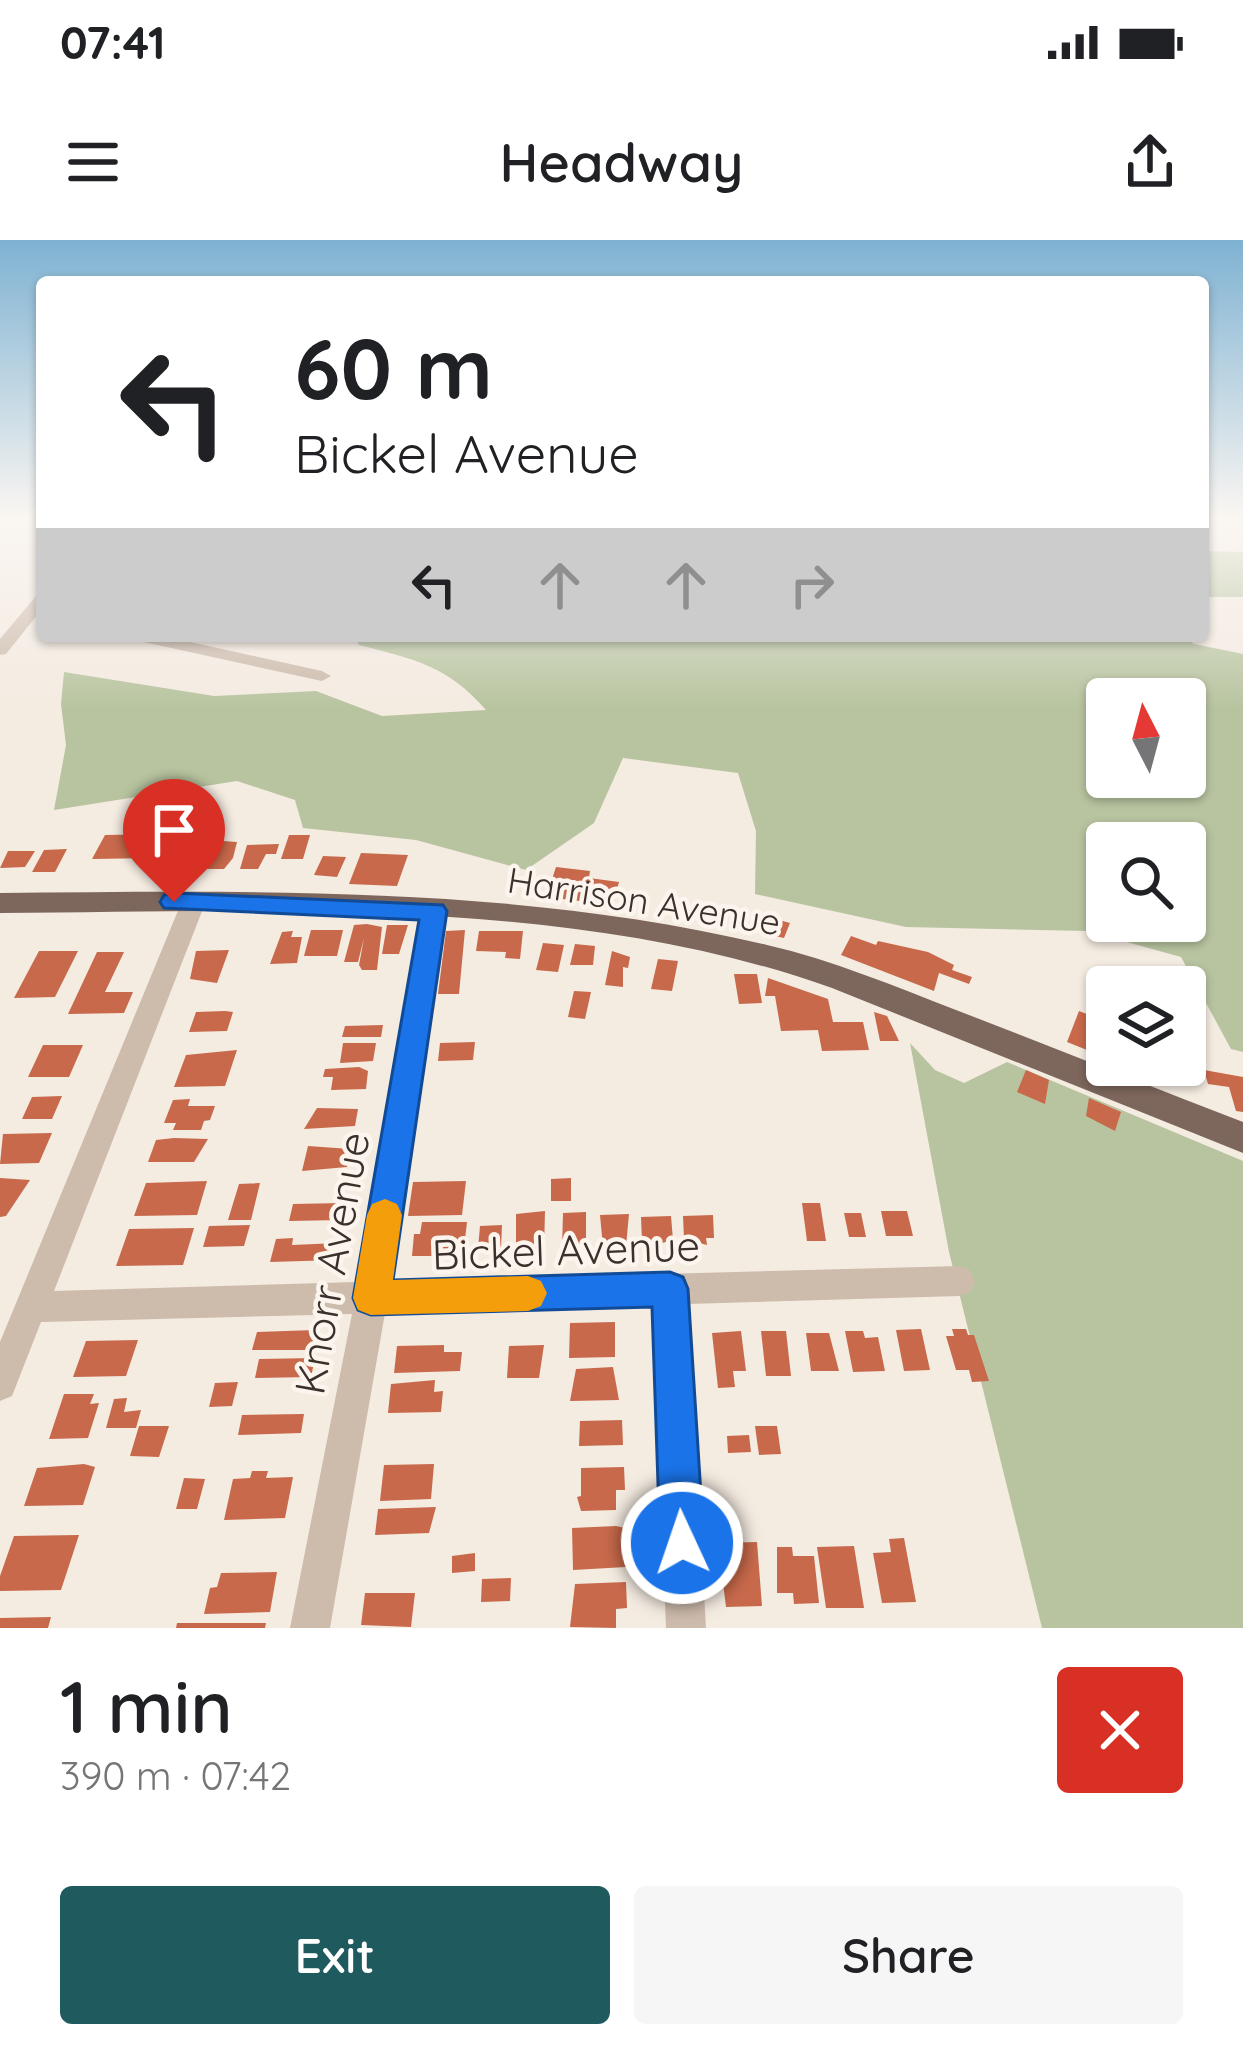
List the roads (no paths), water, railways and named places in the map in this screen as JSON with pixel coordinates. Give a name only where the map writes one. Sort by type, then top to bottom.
[{"type":"main road","name":"Harrison Avenue","points":[[0,903],[194,902],[434,911],[562,922],[772,957],[902,1003],[1243,1138]]},
{"type":"street","points":[[0,650],[36,607]]},
{"type":"street","points":[[20,627],[36,627]]},
{"type":"street","points":[[172,642],[322,676]]},
{"type":"street","points":[[0,1384],[194,902]]},
{"type":"street","name":"Knorr Avenue","points":[[310,1628],[371,1298],[434,911]]},
{"type":"street","name":"Bickel Avenue","points":[[32,1307],[959,1281]]},
{"type":"street","points":[[670,1289],[686,1628]]}]
